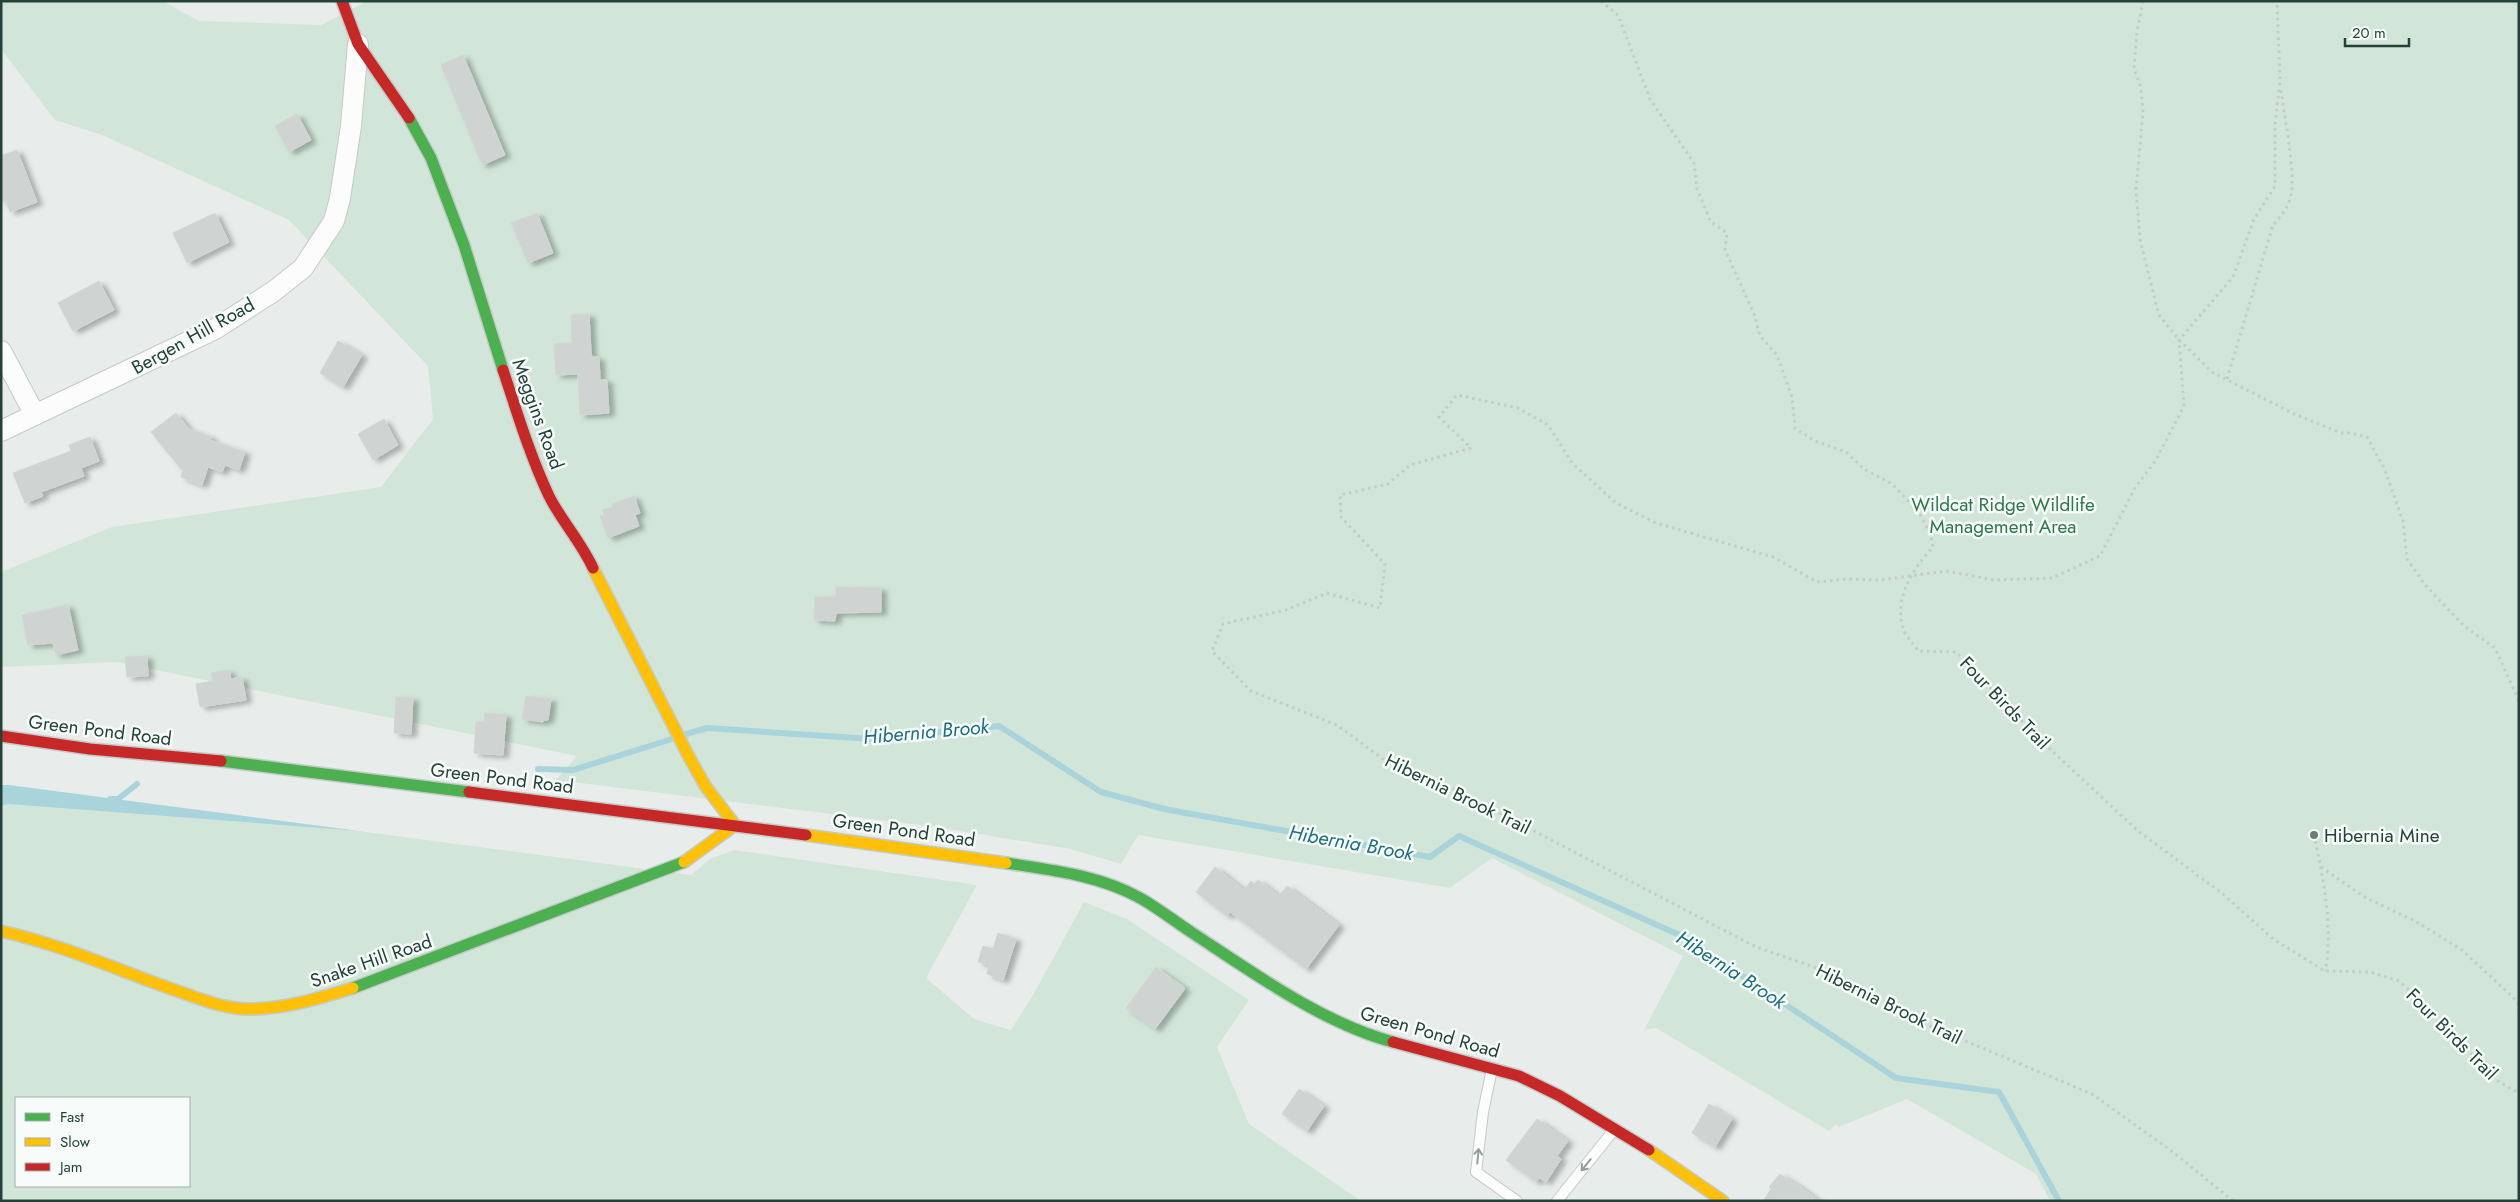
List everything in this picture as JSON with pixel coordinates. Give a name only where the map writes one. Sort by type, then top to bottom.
[{"type":"main road","name":"Meggins Road","points":[[342,1],[358,44],[416,128],[431,158],[464,245],[522,427],[550,497],[582,543],[689,757],[706,787],[735,824]]},
{"type":"main road","name":"Green Pond Road","points":[[1,736],[735,824],[990,860],[1065,872],[1103,882],[1140,898],[1242,966],[1310,1008],[1344,1026],[1385,1040],[1493,1068],[1535,1084],[1615,1130],[1723,1201]]},
{"type":"main road","name":"Snake Hill Road","points":[[1,931],[54,944],[144,980],[216,1004],[249,1009],[290,1004],[320,998],[379,979],[681,864],[735,824]]},
{"type":"street","name":"Bergen Hill Road","points":[[1,431],[215,329],[274,291],[303,268],[334,221],[340,198],[351,126],[358,44]]},
{"type":"street","points":[[1,351],[35,415]]},
{"type":"lane","points":[[1493,1068],[1482,1112],[1476,1172],[1517,1201]]},
{"type":"lane","points":[[1558,1201],[1615,1130]]},
{"type":"path","name":"Four Birds Trail","points":[[1601,1],[1618,15],[1650,99],[1694,162],[1697,189],[1711,222],[1726,232],[1725,250],[1754,314],[1760,336],[1777,355],[1792,397],[1795,428],[1815,441],[1846,452],[1864,469],[1892,484],[1919,512],[1931,536],[1933,546],[1911,574],[1902,594],[1903,629],[1918,651],[1956,652],[2036,736],[2138,831],[2223,894],[2273,940],[2325,971],[2370,972],[2399,981],[2451,1028],[2489,1076],[2519,1093]]},
{"type":"path","points":[[2143,1],[2137,32],[2134,68],[2141,88],[2142,112],[2136,189],[2140,240],[2159,315],[2179,340],[2212,372],[2292,413],[2341,433],[2350,432],[2367,437],[2385,470],[2404,521],[2407,559],[2426,585],[2464,626],[2495,648],[2519,700]]},
{"type":"path","points":[[2227,379],[2273,225],[2282,215],[2291,196],[2291,164],[2280,81],[2276,1]]},
{"type":"path","points":[[2179,340],[2233,277],[2254,219],[2275,186],[2275,125],[2280,81]]},
{"type":"path","name":"Hibernia Brook Trail","points":[[2179,340],[2184,406],[2156,460],[2136,486],[2100,556],[2052,578],[1994,580],[1947,571],[1911,574],[1880,580],[1847,578],[1817,582],[1773,557],[1656,524],[1616,503],[1572,463],[1548,425],[1518,408],[1457,395],[1439,417],[1471,448],[1410,465],[1388,484],[1340,495],[1341,517],[1385,564],[1380,608],[1327,593],[1286,610],[1223,624],[1212,651],[1250,691],[1337,725],[1395,768],[1454,789],[1756,947],[1834,974],[1932,1026],[2092,1094],[2173,1152],[2234,1201]]},
{"type":"path","points":[[2314,835],[2321,867],[2329,950],[2325,971]]},
{"type":"path","points":[[2321,867],[2366,898],[2415,921],[2462,950],[2518,1000],[2519,1013]]},
{"type":"green space","name":"Wildcat Ridge Wildlife Management Area","points":[[1,1],[163,1],[199,21],[321,25],[367,1],[2519,1],[2519,1201],[2050,1201],[2036,1174],[1907,1099],[1839,1127],[1836,1124],[1829,1131],[1656,1028],[1644,1030],[1683,956],[1492,858],[1450,888],[1138,835],[1121,864],[1070,849],[937,827],[556,780],[577,756],[117,662],[1,667],[1,572],[112,527],[381,487],[433,419],[428,366],[289,220],[102,135],[55,120],[1,49]]},
{"type":"green space","points":[[6,804],[359,831],[691,875],[710,859],[734,850],[977,885],[926,978],[974,1019],[1011,1030],[1033,995],[1084,902],[1127,919],[1249,1000],[1217,1047],[1249,1124],[1361,1201],[1,1201],[1,806]]},
{"type":"water","points":[[1,785],[359,831],[7,804],[1,806]]},
{"type":"building","points":[[463,55],[505,155],[482,165],[441,65]]},
{"type":"building","points":[[297,114],[311,140],[289,152],[275,126]]},
{"type":"building","points":[[17,150],[37,202],[10,212],[6,200],[1,202],[1,156]]},
{"type":"building","points":[[215,213],[229,242],[187,263],[173,233]]},
{"type":"building","points":[[537,213],[553,253],[528,263],[511,223]]},
{"type":"building","points":[[99,281],[114,310],[73,331],[58,303]]},
{"type":"building","points":[[589,314],[591,353],[592,357],[599,357],[600,380],[607,380],[609,413],[580,415],[578,374],[556,375],[554,344],[572,343],[571,315]]},
{"type":"building","points":[[338,341],[362,355],[343,387],[320,373]]},
{"type":"building","points":[[176,413],[189,429],[212,437],[210,440],[245,452],[239,470],[225,465],[222,472],[208,467],[202,485],[181,477],[183,469],[180,468],[151,432]]},
{"type":"building","points":[[384,419],[398,445],[373,460],[358,434]]},
{"type":"building","points":[[90,437],[99,461],[81,468],[84,476],[41,492],[43,496],[25,503],[13,473],[71,451],[69,445]]},
{"type":"building","points":[[634,496],[640,513],[635,515],[639,526],[608,538],[600,516],[604,515],[603,510],[613,507],[612,504]]},
{"type":"building","points":[[836,587],[881,588],[881,612],[836,613],[835,621],[814,620],[815,597],[836,597]]},
{"type":"building","points":[[68,605],[78,650],[56,655],[53,643],[28,645],[22,615]]},
{"type":"building","points":[[147,656],[148,676],[127,677],[125,657]]},
{"type":"building","points":[[229,670],[231,679],[242,677],[246,700],[200,707],[196,684],[213,681],[211,673]]},
{"type":"building","points":[[526,696],[551,699],[548,720],[543,720],[543,722],[522,719]]},
{"type":"building","points":[[396,697],[413,698],[411,734],[394,733]]},
{"type":"building","points":[[485,713],[506,715],[503,755],[474,753],[476,722],[484,722]]},
{"type":"building","points":[[1215,867],[1244,890],[1251,881],[1255,884],[1258,880],[1279,896],[1287,886],[1339,925],[1306,969],[1230,912],[1227,916],[1196,892]]},
{"type":"building","points":[[998,933],[1016,939],[1003,980],[987,974],[989,965],[978,962],[983,946],[993,949]]},
{"type":"building","points":[[1156,967],[1184,987],[1184,990],[1155,1029],[1126,1008]]},
{"type":"building","points":[[1299,1089],[1324,1106],[1307,1131],[1282,1114]]},
{"type":"building","points":[[1709,1104],[1732,1119],[1715,1147],[1692,1133]]},
{"type":"building","points":[[1537,1119],[1568,1141],[1557,1156],[1561,1159],[1546,1182],[1540,1178],[1536,1182],[1506,1160]]},
{"type":"building","points":[[1780,1174],[1819,1201],[1763,1201],[1771,1189],[1769,1187]]},
{"type":"waterway","name":"Hibernia Brook","points":[[686,734],[707,728],[872,739],[999,726],[1101,792],[1164,809],[1430,857],[1459,836],[1684,937],[1896,1078],[1999,1092],[2059,1201]]},
{"type":"waterway","name":"Hibernia Brook","points":[[538,769],[573,770],[672,739]]},
{"type":"waterway","name":"Hibernia Brook","points":[[110,799],[118,799],[137,784]]},
{"type":"traffic: fast","points":[[409,118],[431,158],[464,245],[503,370]]},
{"type":"traffic: fast","points":[[221,761],[469,792]]},
{"type":"traffic: fast","points":[[353,988],[684,862]]},
{"type":"traffic: fast","points":[[1006,863],[1074,874],[1124,890],[1153,906],[1288,995],[1340,1022],[1393,1042]]},
{"type":"traffic: slow","points":[[593,568],[689,757],[706,787],[735,825],[684,862]]},
{"type":"traffic: slow","points":[[806,835],[1006,863]]},
{"type":"traffic: slow","points":[[1,931],[65,949],[199,999],[229,1007],[263,1009],[328,996],[353,988]]},
{"type":"traffic: slow","points":[[1649,1150],[1723,1201]]},
{"type":"traffic: jam","points":[[342,1],[358,44],[409,118]]},
{"type":"traffic: jam","points":[[503,370],[542,481],[559,514],[583,549],[593,568]]},
{"type":"traffic: jam","points":[[1,736],[90,749],[221,761]]},
{"type":"traffic: jam","points":[[469,792],[806,835]]},
{"type":"traffic: jam","points":[[1393,1042],[1519,1076],[1560,1096],[1649,1150]]},
{"type":"place","name":"Hibernia Mine","points":[[2314,835]]}]
